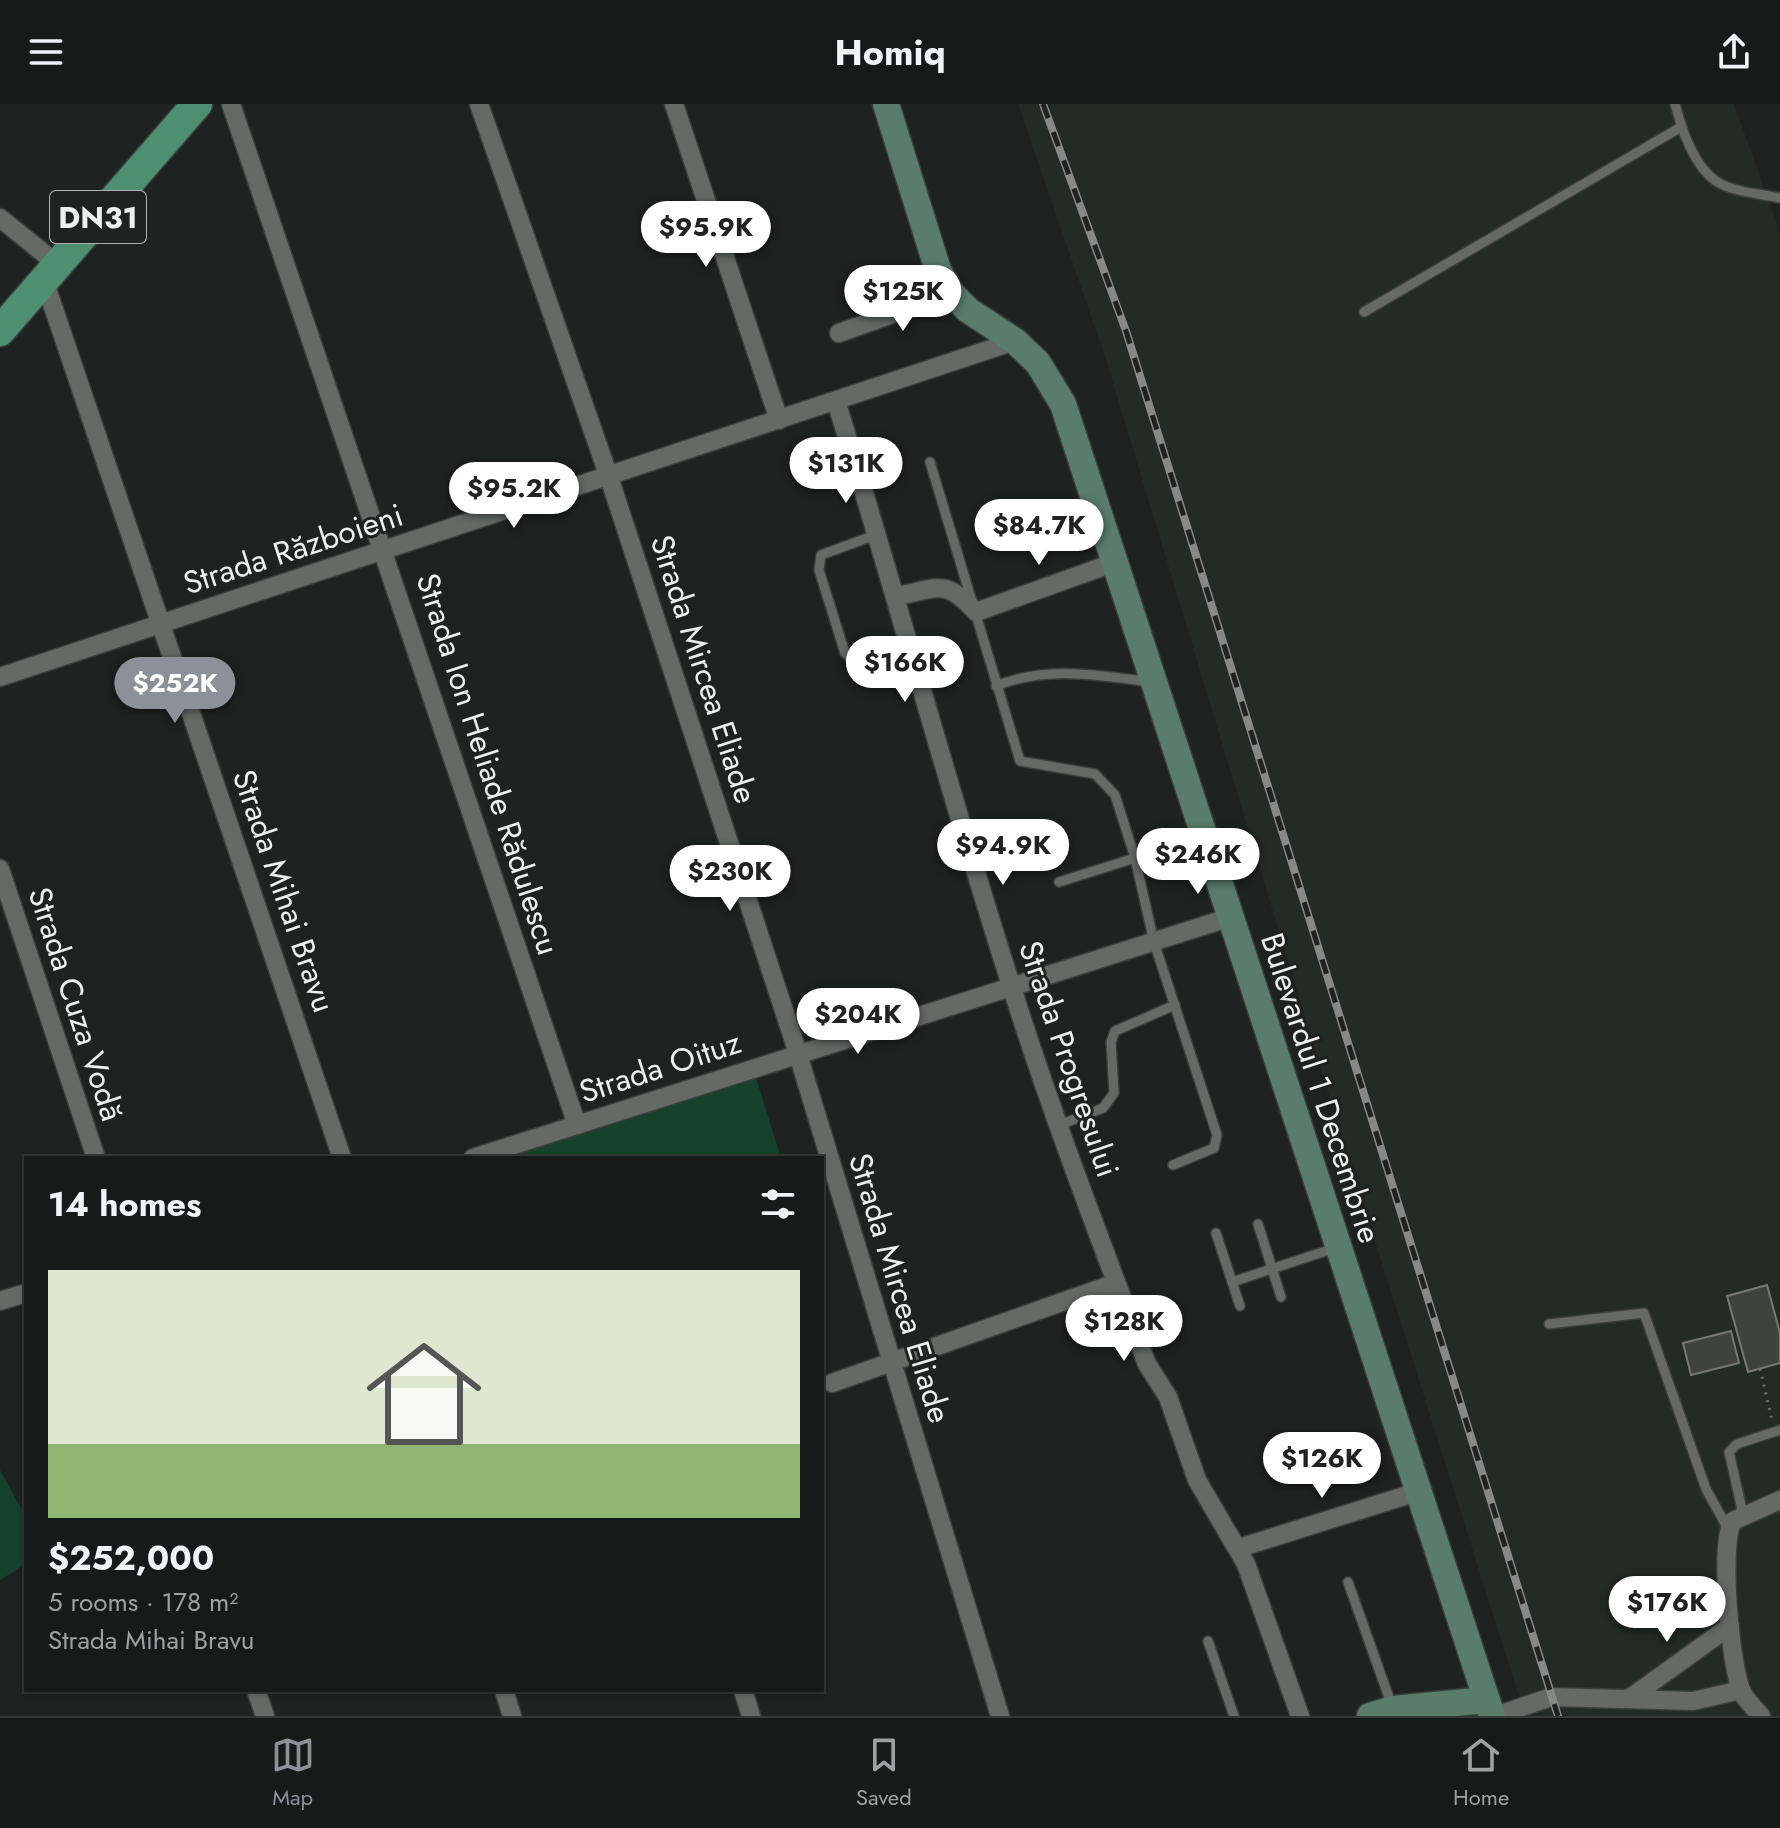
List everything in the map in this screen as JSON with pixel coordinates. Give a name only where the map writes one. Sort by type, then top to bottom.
[{"type":"main road","name":"DN31","points":[[0,331],[197,104]]},
{"type":"street","name":"Strada Ion Heliade Rădulescu","points":[[231,104],[385,550],[577,1125]]},
{"type":"street","name":"Strada Mircea Eliade","points":[[479,104],[609,477],[798,1053],[1000,1716]]},
{"type":"street","points":[[674,104],[779,420]]},
{"type":"street","name":"Bulevardul 1 Decembrie","points":[[886,104],[938,270],[951,293],[968,310],[1015,341],[1038,363],[1063,404],[1491,1711]]},
{"type":"street","points":[[0,218],[51,272]]},
{"type":"street","name":"Strada Mihai Bravu","points":[[51,272],[163,623],[341,1156]]},
{"type":"street","points":[[839,333],[951,293]]},
{"type":"street","name":"Strada Războieni","points":[[0,677],[1015,341]]},
{"type":"street","name":"Strada Progresului","points":[[836,401],[897,596],[1011,986],[1057,1126],[1147,1364],[1168,1397],[1197,1480],[1239,1548],[1300,1716]]},
{"type":"street","points":[[897,596],[942,587],[957,591],[976,612],[1116,562]]},
{"type":"street","name":"Strada Cuza Vodă","points":[[0,869],[95,1156]]},
{"type":"street","name":"Strada Oituz","points":[[479,1156],[1231,917]]},
{"type":"street","points":[[832,1383],[1116,1283]]},
{"type":"street","points":[[0,1301],[24,1294]]},
{"type":"street","points":[[1239,1548],[1417,1492]]},
{"type":"street","points":[[1761,1716],[1741,1690],[1730,1626],[1725,1565],[1728,1529],[1743,1514],[1780,1500]]},
{"type":"street","points":[[1630,1698],[1730,1626]]},
{"type":"street","points":[[1382,1713],[1491,1711],[1551,1697],[1693,1701],[1741,1690]]},
{"type":"street","points":[[257,1692],[265,1716]]},
{"type":"street","points":[[505,1692],[512,1716]]},
{"type":"street","points":[[744,1692],[751,1716]]},
{"type":"lane","points":[[1675,104],[1681,127],[1705,172],[1723,185],[1780,198]]},
{"type":"lane","points":[[1364,312],[1681,127]]},
{"type":"lane","points":[[930,462],[1020,761],[1095,774],[1115,795],[1135,858],[1154,942],[1217,1135],[1214,1148],[1173,1165]]},
{"type":"lane","points":[[878,534],[821,555],[819,570],[845,653],[854,661],[911,647]]},
{"type":"lane","points":[[996,686],[1023,675],[1071,672],[1154,682]]},
{"type":"lane","points":[[1059,882],[1135,858]]},
{"type":"lane","points":[[1057,1126],[1103,1108],[1114,1093],[1111,1042],[1115,1031],[1175,1005]]},
{"type":"lane","points":[[1258,1224],[1281,1297]]},
{"type":"lane","points":[[1216,1233],[1240,1306]]},
{"type":"lane","points":[[1232,1282],[1337,1248]]},
{"type":"lane","points":[[1549,1324],[1644,1313],[1706,1489],[1728,1529]]},
{"type":"lane","points":[[1743,1514],[1729,1452],[1737,1444],[1778,1431]]},
{"type":"lane","points":[[1348,1582],[1382,1713]]},
{"type":"lane","points":[[1208,1641],[1234,1716]]},
{"type":"path","points":[[1760,1369],[1778,1431]]},
{"type":"shaded area","points":[[1018,104],[1734,104],[1780,232],[1780,1716],[1525,1716],[1319,1064],[1106,360]]},
{"type":"green space","points":[[756,1078],[780,1156],[493,1156]]},
{"type":"green space","points":[[0,1470],[24,1513],[24,1565],[0,1580]]},
{"type":"building","points":[[1767,1285],[1780,1333],[1780,1363],[1748,1372],[1727,1296]]},
{"type":"building","points":[[1731,1331],[1739,1363],[1691,1375],[1683,1343]]},
{"type":"railway","points":[[1043,104],[1126,331],[1558,1716]]}]
